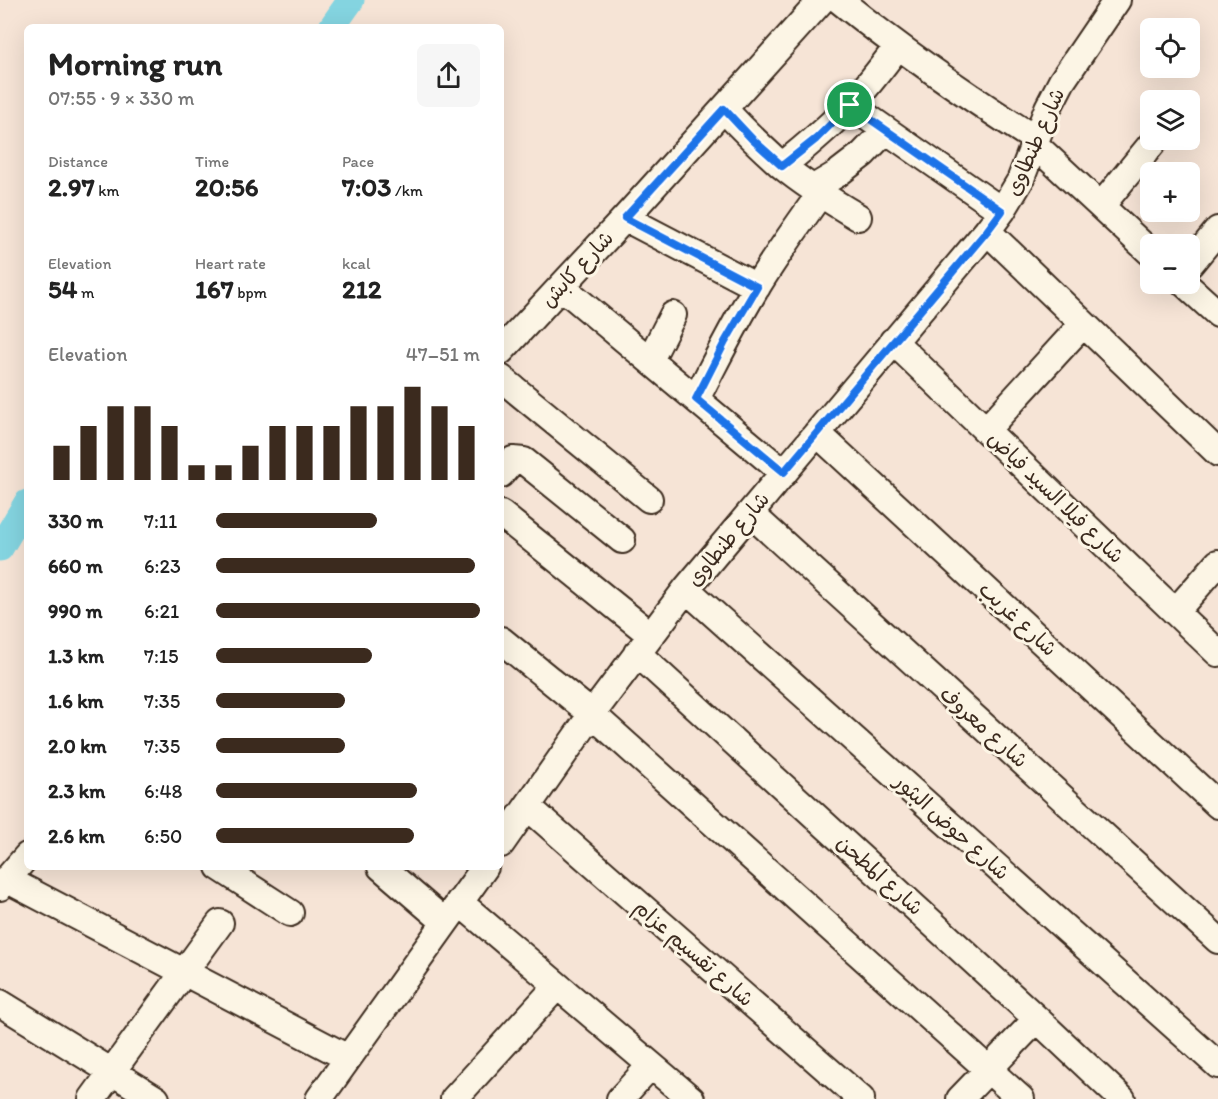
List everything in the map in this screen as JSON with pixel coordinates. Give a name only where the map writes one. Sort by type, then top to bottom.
[{"type":"street","name":"شارع كابش","points":[[504,348],[822,0]]},
{"type":"street","points":[[839,0],[942,79],[1034,142],[1140,243]]},
{"type":"street","name":"شارع طنطاوى","points":[[504,837],[516,811],[686,589],[1002,211],[1020,181],[1048,108],[1108,3]]},
{"type":"street","points":[[782,166],[816,139],[850,105],[898,46]]},
{"type":"street","points":[[850,105],[1002,211]]},
{"type":"street","points":[[724,109],[782,166],[816,191],[858,217]]},
{"type":"street","points":[[696,399],[725,342],[816,191],[863,154],[886,130]]},
{"type":"street","points":[[1101,206],[1147,150]]},
{"type":"street","points":[[625,218],[757,287]]},
{"type":"street","points":[[1200,252],[1218,230]]},
{"type":"street","points":[[987,231],[1218,453]]},
{"type":"street","points":[[561,287],[784,472]]},
{"type":"street","points":[[1196,294],[1218,314]]},
{"type":"street","points":[[650,360],[673,315]]},
{"type":"street","points":[[986,430],[1083,324]]},
{"type":"street","name":"شارع فيلا السيد فياض","points":[[893,341],[1218,653]]},
{"type":"street","points":[[504,380],[650,499]]},
{"type":"street","name":"شارع غريب","points":[[817,433],[1218,805]]},
{"type":"street","points":[[504,470],[513,460],[524,460],[622,540]]},
{"type":"street","name":"شارع معروف","points":[[750,513],[1218,940]]},
{"type":"street","name":"شارع المطحن","points":[[504,517],[644,644],[1122,1099]]},
{"type":"street","points":[[1175,612],[1218,563]]},
{"type":"street","name":"شارع حوض البثور","points":[[686,589],[1218,1065]]},
{"type":"street","points":[[504,642],[592,714],[1021,1099]]},
{"type":"street","name":"شارع تقسيم عزام","points":[[516,811],[861,1099]]},
{"type":"street","points":[[24,859],[3,883],[185,972],[348,1058]]},
{"type":"street","points":[[224,870],[290,913]]},
{"type":"street","points":[[386,870],[452,912],[557,986],[691,1099]]},
{"type":"street","points":[[319,1099],[482,870]]},
{"type":"street","points":[[92,1099],[220,923]]},
{"type":"street","points":[[454,1099],[557,986]]},
{"type":"street","points":[[0,1003],[156,1099]]},
{"type":"street","points":[[960,1099],[1037,1019]]},
{"type":"street","points":[[620,1099],[651,1065]]},
{"type":"waterway","points":[[334,24],[351,0]]},
{"type":"waterway","points":[[0,548],[24,508]]},
{"type":"route","points":[[850,105],[1002,211],[784,472],[696,399],[757,287],[625,218],[724,109],[782,166],[816,139],[850,105]]}]
